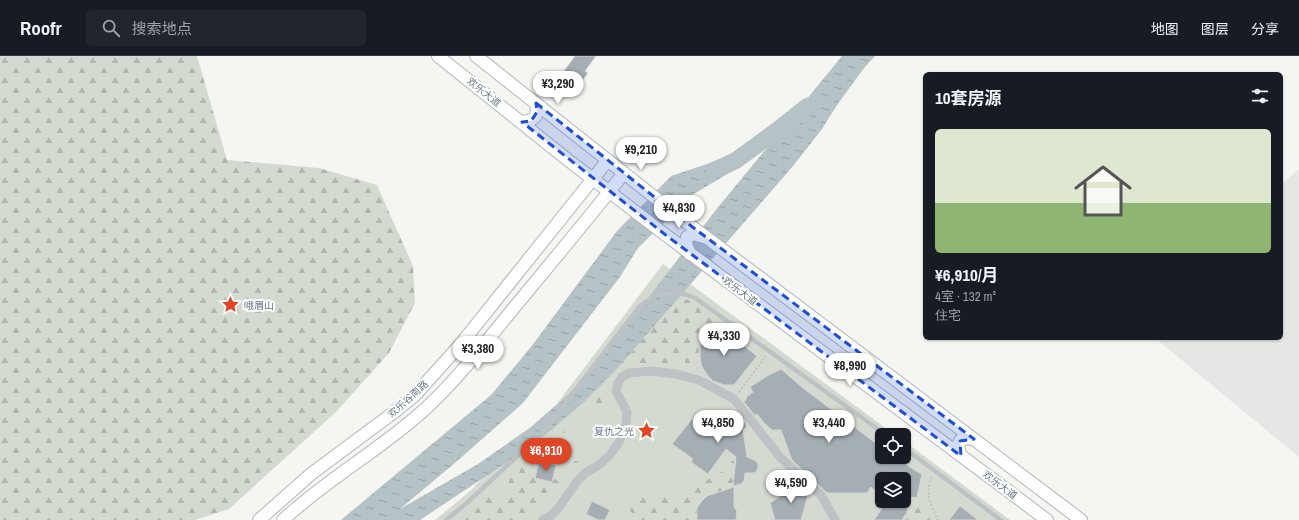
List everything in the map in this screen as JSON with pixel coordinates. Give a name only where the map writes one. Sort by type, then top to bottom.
[{"type":"main road","name":"欢乐大道","points":[[438,56],[666,236],[1047,520]]},
{"type":"main road","points":[[476,56],[705,237],[1081,520]]},
{"type":"main road","points":[[522,122],[531,121],[536,116],[536,103]]},
{"type":"main road","name":"欢乐谷南路","points":[[259,520],[283,497],[311,474],[393,413],[420,390],[460,345],[608,160]]},
{"type":"main road","name":"欢乐谷南路","points":[[283,520],[321,488],[402,429],[443,391],[475,356],[624,173]]},
{"type":"main road","points":[[690,254],[686,244],[687,237],[693,234],[705,237]]},
{"type":"main road","points":[[811,344],[820,345],[827,342],[828,336],[826,328]]},
{"type":"main road","points":[[961,456],[958,447],[960,441],[965,438],[974,439]]},
{"type":"main road","points":[[283,497],[279,507],[281,511],[284,513],[293,511]]},
{"type":"street","points":[[543,520],[557,510],[578,480],[585,473],[599,465],[610,455],[619,442],[626,424],[627,412],[616,391],[618,383],[622,377],[628,373],[651,371],[676,374],[699,380],[734,399],[780,457],[821,495],[835,520]]},
{"type":"lane","points":[[446,520],[468,502],[543,432],[639,307],[652,297],[666,293],[682,293],[695,298],[876,428]]},
{"type":"lane","points":[[911,453],[1001,520]]},
{"type":"path","points":[[734,399],[769,351]]},
{"type":"path","points":[[935,470],[927,492],[938,520]]},
{"type":"highlighted area","points":[[536,103],[682,219],[974,439],[960,441],[961,456],[667,236],[522,122],[531,121],[537,112]]},
{"type":"shaded area","points":[[1299,169],[1299,457],[1157,340],[1283,340],[1283,182]]},
{"type":"green space","points":[[0,56],[197,56],[227,160],[319,168],[377,185],[413,266],[415,303],[389,353],[336,412],[229,509],[195,520],[0,520]]},
{"type":"green space","points":[[663,264],[886,428],[875,428],[875,464],[911,464],[911,446],[1010,520],[435,520],[469,492],[556,405]]},
{"type":"green space","points":[[676,298],[689,300],[723,323],[710,329],[703,338],[699,352],[702,368],[687,369],[683,355],[673,358],[672,367],[659,365],[635,365],[628,366],[616,372],[606,389],[608,395],[616,405],[614,409],[593,403],[585,404],[573,412],[565,426],[564,436],[573,451],[570,456],[582,466],[576,470],[540,463],[537,477],[560,480],[563,487],[536,516],[528,520],[455,520],[488,492],[503,498],[510,493],[508,474],[549,433]]},
{"type":"green space","points":[[736,456],[734,481],[698,520],[636,520],[635,516],[627,508],[632,494],[640,492],[663,497],[677,497],[725,470]]},
{"type":"green space","points":[[922,492],[933,520],[906,520]]},
{"type":"water","points":[[842,56],[875,56],[864,68],[837,105],[822,129],[793,166],[616,370],[586,400],[549,432],[506,463],[420,520],[341,520],[491,395],[531,347],[617,231],[671,176],[731,156],[739,167],[692,195],[638,248],[620,277],[523,403],[400,509],[478,464],[531,427],[571,392],[615,341],[715,211]]},
{"type":"building","points":[[575,56],[596,56],[585,71],[588,73],[581,82],[574,76],[570,81],[563,75],[565,72],[564,71]]},
{"type":"building","points":[[719,326],[757,356],[734,385],[724,385],[713,381],[702,367],[700,346],[704,338],[712,329]]},
{"type":"building","points":[[781,369],[803,388],[875,443],[875,464],[906,464],[922,474],[917,498],[911,497],[911,472],[875,472],[875,490],[871,487],[867,493],[827,493],[792,460],[781,430],[772,430],[757,414],[755,416],[744,402],[747,398],[746,397],[753,392],[750,387]]},
{"type":"building","points":[[730,411],[733,414],[736,411],[747,426],[743,430],[747,457],[756,461],[758,464],[756,472],[745,473],[744,481],[741,484],[733,486],[736,457],[726,449],[708,474],[691,462],[693,459],[672,444],[692,419],[708,432],[715,423],[714,414]]},
{"type":"building","points":[[539,461],[556,465],[552,482],[535,478]]},
{"type":"building","points":[[800,483],[809,492],[801,520],[775,520],[770,503]]},
{"type":"building","points":[[734,487],[734,507],[737,511],[736,520],[697,520],[697,508],[707,496]]},
{"type":"building","points":[[592,501],[610,510],[605,520],[598,520],[586,514]]},
{"type":"building","points":[[960,506],[978,520],[949,520]]},
{"type":"building","points":[[882,508],[908,508],[906,515],[902,520],[874,520]]},
{"type":"waterway","points":[[715,170],[735,161],[808,106]]},
{"type":"place","name":"峨眉山","points":[[231,305]]},
{"type":"place","name":"复仇之光","points":[[647,431]]}]
